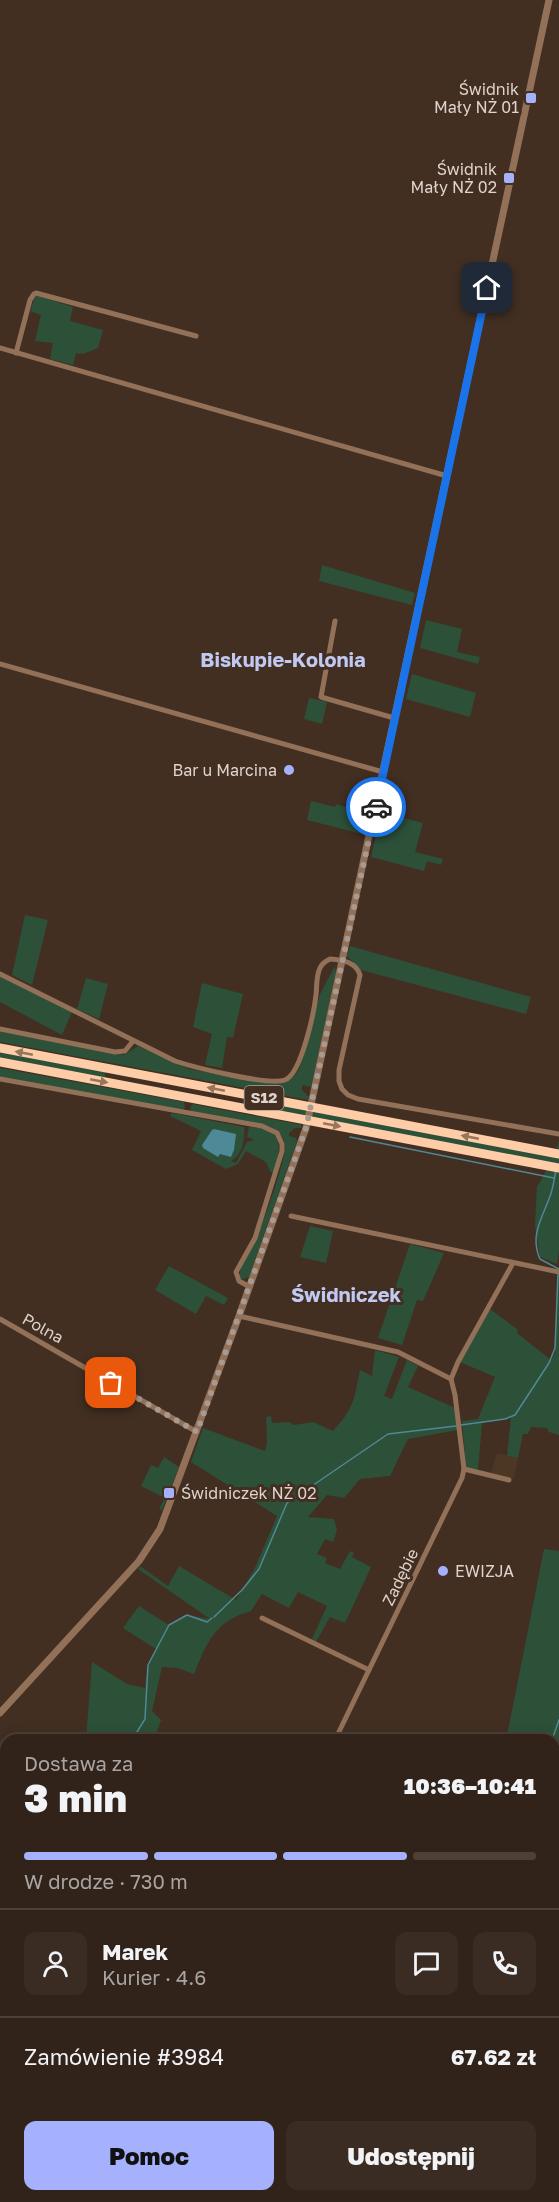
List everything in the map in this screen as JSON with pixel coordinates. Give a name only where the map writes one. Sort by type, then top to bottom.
[{"type":"highway","name":"S12","points":[[0,1048],[559,1154]]},
{"type":"highway","name":"S12","points":[[0,1062],[559,1168]]},
{"type":"street","points":[[0,1713],[149,1549],[164,1521],[240,1316],[303,1135],[314,1093],[549,0]]},
{"type":"street","points":[[16,353],[30,300],[36,293],[195,336]]},
{"type":"street","points":[[0,348],[447,476]]},
{"type":"street","points":[[335,621],[321,697],[394,718]]},
{"type":"street","points":[[0,664],[383,772]]},
{"type":"street","points":[[0,974],[183,1064],[269,1081],[286,1080],[292,1076],[299,1063],[314,1005],[319,969],[327,960],[342,961],[354,965],[360,975],[339,1070],[340,1086],[348,1095],[442,1115],[559,1134]]},
{"type":"street","points":[[0,1029],[115,1052],[125,1051],[133,1041]]},
{"type":"street","points":[[0,1079],[262,1126],[274,1131],[282,1144],[280,1160],[255,1238],[236,1272],[239,1281],[250,1287]]},
{"type":"street","points":[[291,1216],[556,1272]]},
{"type":"street","points":[[240,1316],[398,1352],[452,1379],[458,1362],[513,1263]]},
{"type":"street","name":"Polna","points":[[0,1319],[197,1432]]},
{"type":"street","name":"Zadębie","points":[[338,1734],[462,1478],[464,1469],[452,1379]]},
{"type":"street","points":[[464,1469],[510,1480]]},
{"type":"street","points":[[262,1618],[369,1670]]},
{"type":"shaded area","points":[[497,1453],[518,1458],[514,1479],[491,1474]]},
{"type":"green space","points":[[36,295],[73,307],[70,321],[103,330],[98,348],[83,354],[76,353],[73,365],[50,359],[53,343],[35,341],[41,315],[30,311]]},
{"type":"green space","points":[[322,565],[415,593],[412,605],[319,581]]},
{"type":"green space","points":[[426,620],[462,629],[457,652],[480,657],[478,664],[420,648]]},
{"type":"green space","points":[[412,674],[476,693],[470,717],[406,699]]},
{"type":"green space","points":[[309,698],[327,702],[322,724],[304,719]]},
{"type":"green space","points":[[311,801],[335,807],[336,804],[368,814],[362,834],[307,820]]},
{"type":"green space","points":[[381,812],[423,823],[415,852],[443,859],[441,865],[427,861],[424,871],[371,857]]},
{"type":"green space","points":[[25,915],[48,920],[32,985],[12,975]]},
{"type":"green space","points":[[350,946],[531,997],[526,1014],[361,970],[347,956]]},
{"type":"green space","points":[[335,966],[336,972],[311,1087],[302,1085],[302,1090],[309,1097],[308,1100],[0,1042],[0,1031],[112,1054],[124,1055],[138,1046],[189,1069],[273,1084],[282,1083],[292,1079],[299,1069],[320,994]]},
{"type":"green space","points":[[0,976],[72,1012],[62,1035],[0,1002]]},
{"type":"green space","points":[[86,978],[108,984],[99,1019],[77,1009]]},
{"type":"green space","points":[[202,983],[243,994],[233,1038],[227,1037],[222,1068],[205,1065],[212,1034],[193,1027]]},
{"type":"green space","points":[[0,1051],[105,1071],[105,1078],[0,1059]]},
{"type":"green space","points":[[0,1068],[184,1102],[185,1107],[182,1111],[0,1077]]},
{"type":"green space","points":[[247,1098],[556,1152],[559,1141],[557,1264],[540,1257],[535,1225],[537,1187],[550,1164],[245,1105]]},
{"type":"green space","points":[[192,1104],[302,1125],[301,1128],[295,1128],[289,1133],[289,1136],[296,1138],[297,1141],[249,1277],[241,1280],[240,1270],[263,1222],[282,1163],[285,1151],[284,1140],[280,1134],[266,1125],[192,1113],[190,1109]]},
{"type":"green space","points":[[172,1113],[244,1127],[242,1147],[235,1159],[231,1161],[236,1163],[247,1142],[253,1139],[247,1137],[249,1127],[268,1130],[274,1134],[279,1145],[275,1170],[271,1173],[266,1162],[246,1151],[238,1164],[226,1169],[192,1150],[201,1131],[170,1116]]},
{"type":"green space","points":[[310,1226],[333,1231],[326,1263],[300,1257]]},
{"type":"green space","points":[[410,1244],[444,1253],[423,1301],[417,1300],[402,1345],[378,1338]]},
{"type":"green space","points":[[169,1266],[228,1298],[224,1305],[206,1296],[196,1314],[155,1290]]},
{"type":"green space","points":[[557,1275],[559,1275],[559,1435],[549,1432],[547,1428],[531,1427],[528,1434],[523,1434],[518,1458],[507,1456],[511,1418],[482,1423],[478,1470],[468,1468],[462,1421],[478,1419],[495,1377],[460,1362],[490,1309],[518,1330],[517,1333],[551,1360],[555,1353]]},
{"type":"green space","points":[[375,1350],[399,1357],[384,1396],[392,1399],[407,1360],[418,1366],[408,1387],[455,1408],[458,1430],[408,1439],[390,1476],[360,1479],[344,1498],[327,1495],[308,1517],[334,1519],[337,1530],[333,1542],[325,1539],[317,1554],[327,1558],[325,1563],[340,1569],[350,1551],[354,1553],[352,1557],[371,1567],[345,1623],[330,1617],[316,1642],[312,1639],[327,1606],[298,1592],[289,1608],[262,1594],[251,1611],[229,1621],[214,1634],[194,1674],[177,1668],[162,1667],[152,1711],[161,1720],[156,1734],[86,1734],[92,1662],[127,1684],[145,1688],[147,1669],[156,1649],[123,1628],[139,1606],[169,1625],[187,1615],[210,1619],[138,1569],[140,1566],[168,1586],[179,1566],[236,1600],[254,1570],[277,1516],[191,1462],[203,1428],[265,1451],[266,1417],[271,1416],[272,1423],[289,1422],[294,1425],[313,1422],[333,1431],[352,1403],[360,1370],[372,1376]]},
{"type":"green space","points":[[164,1457],[179,1467],[162,1510],[159,1509],[165,1498],[141,1486],[151,1465],[158,1468]]},
{"type":"green space","points":[[544,1549],[559,1551],[559,1734],[507,1734]]},
{"type":"water","points":[[214,1129],[236,1134],[231,1157],[220,1154],[218,1157],[203,1148],[202,1145]]},
{"type":"waterway","points":[[350,1137],[554,1178]]},
{"type":"waterway","points":[[556,1170],[552,1192],[536,1235],[536,1243],[540,1259],[559,1269]]},
{"type":"waterway","points":[[461,1425],[505,1419],[515,1415],[549,1363],[555,1348],[558,1274]]},
{"type":"waterway","points":[[214,1617],[242,1590],[259,1569],[287,1503],[388,1434],[456,1426]]},
{"type":"waterway","points":[[136,1734],[145,1719],[148,1665],[169,1625],[187,1615],[207,1622],[212,1618]]},
{"type":"waterway","points":[[554,1734],[559,1720]]},
{"type":"way so far","points":[[111,1383],[197,1432],[306,1128],[376,807]]},
{"type":"place","name":"Świdnik Mały NŻ 01","points":[[531,98]]},
{"type":"place","name":"Świdnik Mały NŻ 02","points":[[509,178]]},
{"type":"place","name":"Bar u Marcina","points":[[289,770]]},
{"type":"place","name":"Świdniczek NŻ 02","points":[[169,1493]]},
{"type":"place","name":"EWIZJA","points":[[443,1571]]},
{"type":"district","name":"Biskupie-Kolonia","points":[[283,660]]},
{"type":"district","name":"Świdniczek","points":[[346,1295]]},
{"type":"route","points":[[376,807],[487,288]]}]
